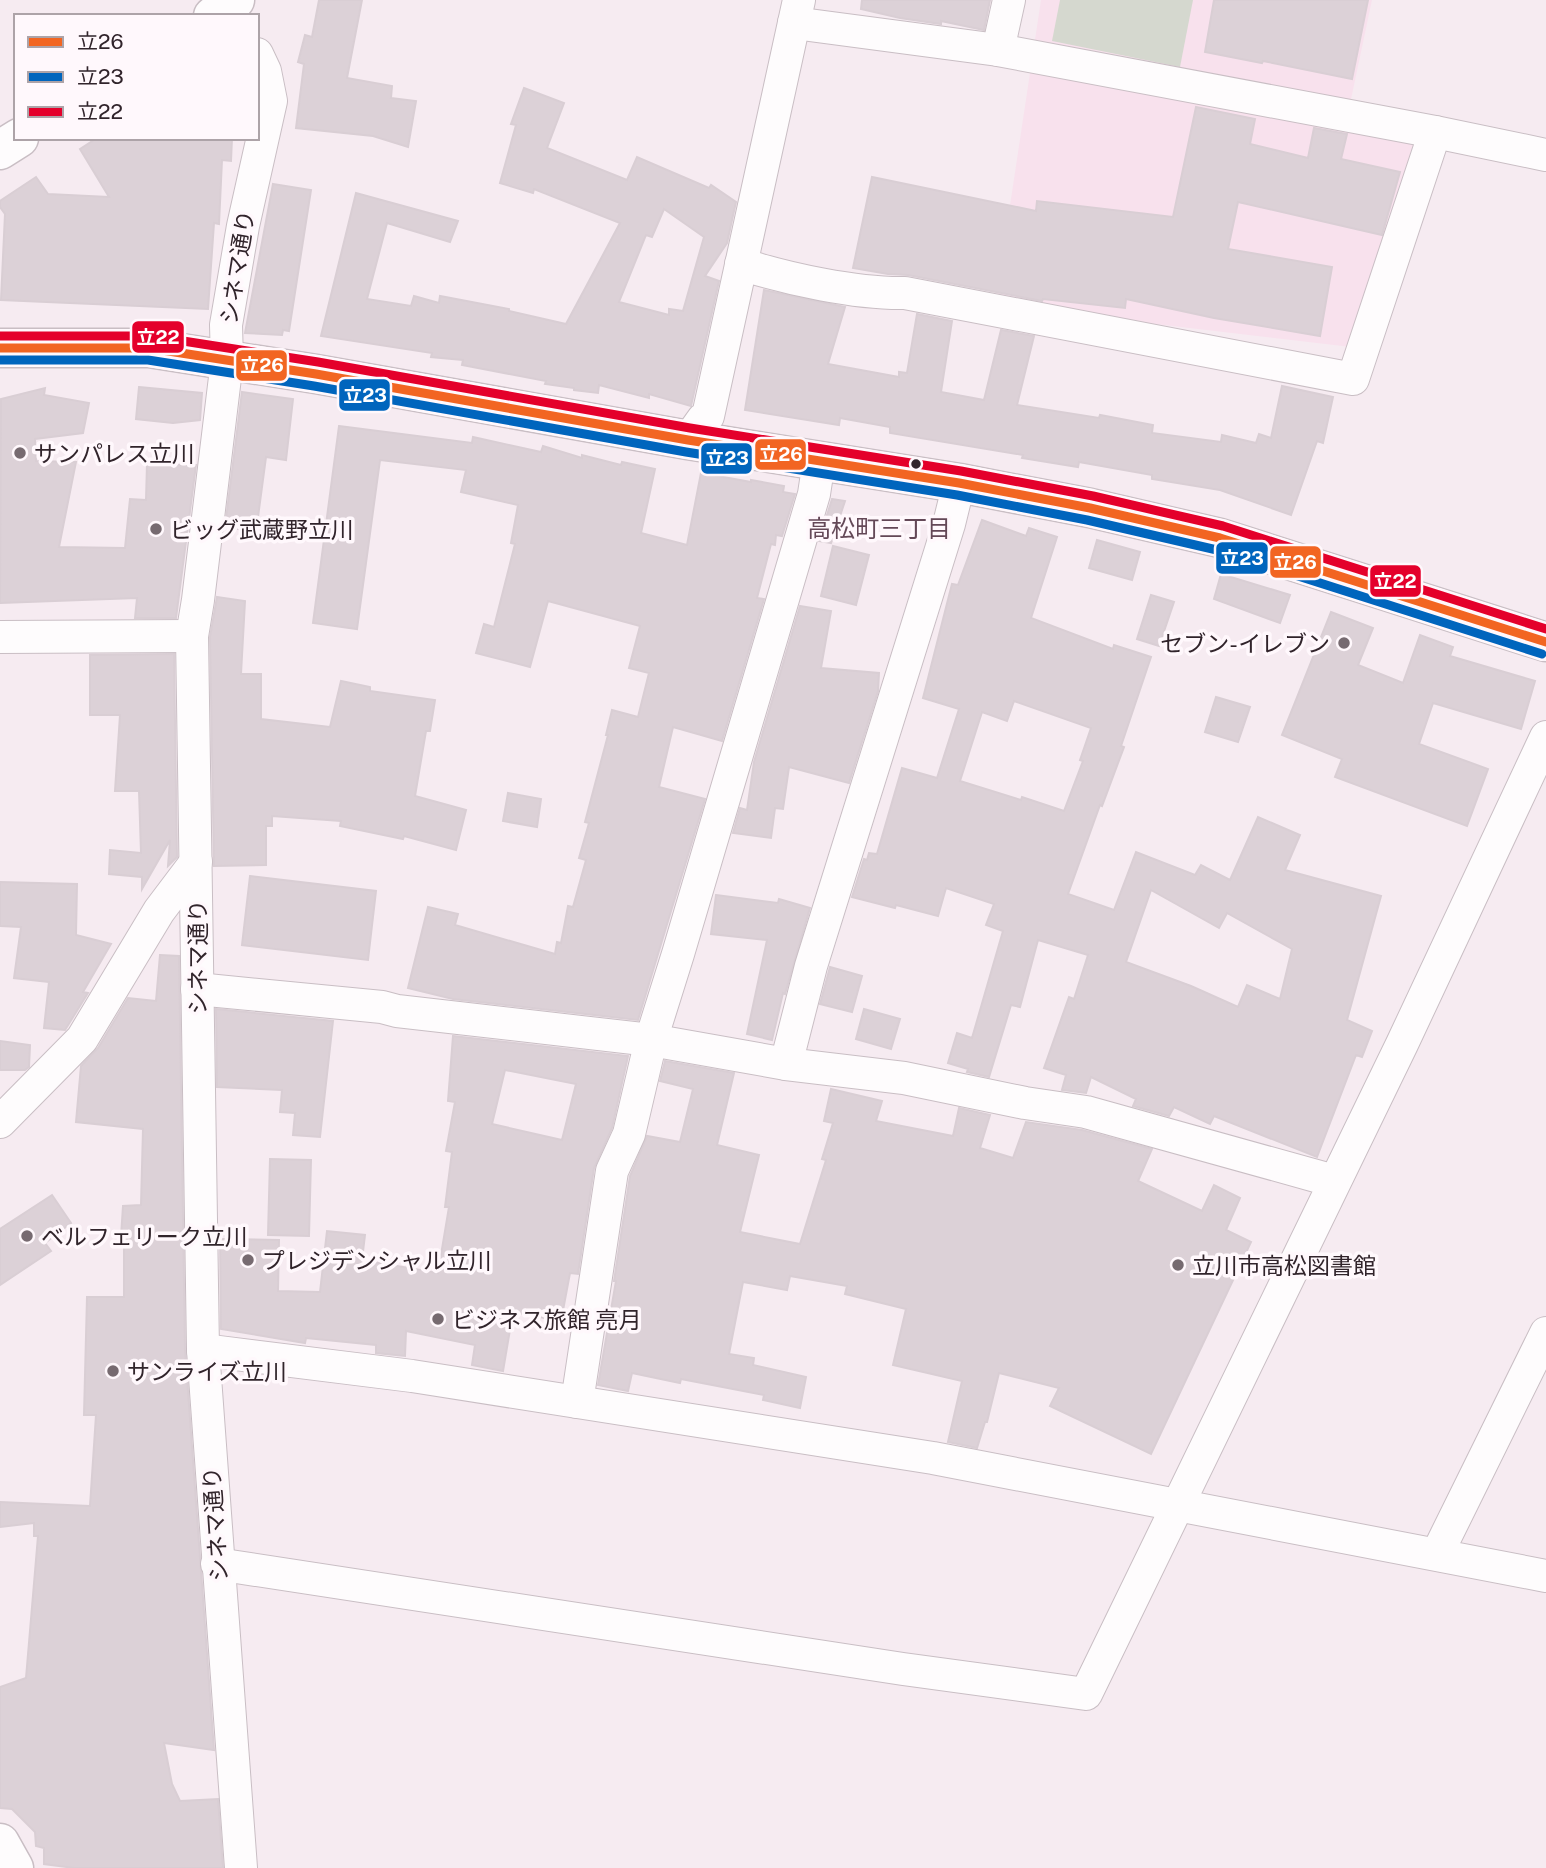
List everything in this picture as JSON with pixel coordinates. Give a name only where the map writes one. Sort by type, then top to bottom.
[{"type":"main road","points":[[0,150],[16,140]]},
{"type":"main road","points":[[0,348],[149,348],[370,383],[688,440],[959,483],[1090,508],[1220,538],[1546,642]]},
{"type":"main road","points":[[0,1843],[14,1868]]},
{"type":"street","points":[[998,50],[1009,0]]},
{"type":"street","points":[[688,440],[708,416],[797,11],[1546,155]]},
{"type":"street","name":"シネマ通り","points":[[241,1868],[203,1350],[192,636],[227,361],[226,326],[243,226],[271,101],[265,71],[259,58]]},
{"type":"street","points":[[741,264],[774,274],[885,293],[905,293],[1353,379],[1435,132]]},
{"type":"street","points":[[577,1402],[612,1171],[629,1134],[650,1040],[789,582],[814,494],[818,461]]},
{"type":"street","points":[[786,1064],[811,966],[949,524],[959,483]]},
{"type":"street","points":[[0,636],[192,636]]},
{"type":"street","points":[[217,1564],[903,1670],[1086,1694],[1402,1044],[1546,737]]},
{"type":"street","points":[[0,1122],[82,1039],[159,911],[196,862]]},
{"type":"street","points":[[197,989],[382,1007],[397,1011],[650,1040],[786,1064],[904,1078],[1026,1103],[1086,1112],[1334,1181]]},
{"type":"street","points":[[1437,1554],[1546,1333]]},
{"type":"street","points":[[203,1350],[412,1376],[933,1458],[1546,1576]]},
{"type":"shaded area","points":[[1041,0],[1372,0],[1346,123],[1416,139],[1351,347],[995,305]]},
{"type":"shaded area","points":[[1060,0],[1193,0],[1180,67],[1052,41]]},
{"type":"building","points":[[319,0],[362,0],[347,78],[392,86],[391,98],[416,101],[408,147],[373,136],[296,128],[304,64],[298,62],[305,35],[312,37]]},
{"type":"building","points":[[862,0],[990,0],[984,30],[941,21],[941,24],[900,18],[861,9]]},
{"type":"building","points":[[1214,0],[1368,0],[1352,79],[1205,52]]},
{"type":"building","points":[[524,88],[564,103],[547,148],[627,180],[637,157],[709,188],[711,185],[736,202],[727,243],[705,276],[719,281],[691,406],[649,394],[649,398],[599,385],[598,393],[574,390],[545,384],[546,381],[462,365],[463,360],[431,357],[432,353],[321,336],[356,193],[458,221],[450,242],[387,223],[367,299],[411,306],[414,296],[439,303],[440,296],[509,309],[566,324],[620,223],[534,189],[533,193],[500,183],[516,125],[511,124]],"holes":[[[664,209],[704,237],[683,311],[669,309],[669,315],[619,302],[646,235],[652,237]]]},
{"type":"building","points":[[1196,107],[1255,119],[1250,144],[1308,158],[1314,128],[1347,134],[1341,159],[1400,172],[1382,235],[1238,202],[1228,249],[1332,267],[1320,336],[1214,318],[1126,299],[1125,308],[1042,301],[908,275],[853,268],[872,177],[1036,211],[1037,201],[1173,217]]},
{"type":"building","points":[[94,140],[232,140],[231,161],[222,160],[219,224],[214,223],[208,309],[1,300],[5,214],[0,207],[0,201],[36,177],[48,194],[109,197],[80,149]]},
{"type":"building","points":[[273,184],[311,190],[289,331],[283,330],[282,335],[245,333]]},
{"type":"building","points":[[764,290],[845,307],[828,364],[899,377],[899,372],[907,373],[917,314],[952,321],[941,392],[984,400],[1001,330],[1034,336],[1017,405],[1099,418],[1100,415],[1153,425],[1152,433],[1221,442],[1222,435],[1256,443],[1259,434],[1271,438],[1282,386],[1333,397],[1323,443],[1317,441],[1291,515],[1220,490],[1152,479],[1152,475],[1079,462],[1078,467],[1022,458],[1023,455],[890,433],[890,427],[840,418],[839,425],[745,410]]},
{"type":"building","points":[[139,387],[202,393],[200,420],[173,423],[136,419]]},
{"type":"building","points":[[45,388],[44,395],[89,403],[83,433],[35,439],[36,461],[76,462],[59,547],[125,548],[130,499],[146,500],[147,464],[196,465],[176,618],[135,618],[137,598],[0,603],[1,399]]},
{"type":"building","points":[[242,392],[293,399],[286,460],[266,457],[256,532],[225,527]]},
{"type":"building","points":[[339,426],[472,443],[473,437],[541,452],[543,446],[582,458],[582,455],[621,465],[622,462],[655,469],[641,533],[687,545],[701,473],[784,486],[783,492],[795,494],[782,536],[776,535],[775,545],[771,544],[757,598],[764,599],[722,741],[673,727],[659,787],[705,799],[638,1020],[453,999],[408,988],[428,907],[458,914],[455,925],[555,954],[557,942],[561,943],[568,906],[573,907],[586,860],[579,858],[589,823],[585,822],[612,710],[638,717],[649,673],[629,668],[640,626],[548,601],[530,667],[476,653],[484,624],[494,627],[515,544],[511,543],[518,505],[461,492],[466,470],[380,460],[357,629],[313,623]]},
{"type":"building","points":[[832,499],[845,501],[831,543],[819,541]]},
{"type":"building","points":[[982,520],[1026,536],[1029,528],[1057,537],[1031,618],[1113,649],[1114,645],[1151,657],[1121,746],[1124,747],[1068,894],[1114,910],[1136,852],[1195,875],[1201,865],[1230,880],[1258,817],[1300,835],[1285,870],[1381,896],[1347,1020],[1372,1031],[1362,1057],[1356,1055],[1317,1157],[1214,1116],[1210,1124],[1174,1107],[1169,1116],[1133,1106],[1136,1099],[1091,1077],[1086,1093],[1062,1090],[1066,1075],[1044,1068],[1069,997],[1074,999],[1088,955],[1038,940],[1020,1007],[1011,1005],[989,1077],[967,1072],[968,1069],[948,1063],[957,1033],[972,1038],[1003,931],[986,925],[994,904],[946,888],[938,916],[852,897],[864,859],[867,860],[869,853],[877,854],[902,768],[937,778],[959,709],[923,698],[952,584],[958,585]],"holes":[[[1014,701],[1091,728],[1080,760],[1083,761],[1064,811],[960,781],[982,712],[1007,721]],[[1151,890],[1219,928],[1227,913],[1292,949],[1280,999],[1247,985],[1238,1007],[1126,962]]]},
{"type":"building","points":[[1097,540],[1140,552],[1132,580],[1089,568]]},
{"type":"building","points":[[833,546],[869,555],[856,605],[821,596]]},
{"type":"building","points":[[1221,574],[1290,595],[1280,623],[1214,599]]},
{"type":"building","points":[[1151,595],[1174,602],[1159,646],[1137,639]]},
{"type":"building","points":[[217,597],[245,601],[241,674],[261,674],[261,719],[330,727],[341,681],[370,687],[370,691],[435,700],[430,731],[426,731],[415,796],[466,810],[456,850],[404,836],[403,839],[340,826],[341,821],[272,816],[272,826],[266,826],[266,865],[214,866],[210,637]]},
{"type":"building","points":[[800,606],[831,611],[821,668],[879,673],[878,691],[849,783],[789,767],[783,809],[775,808],[771,838],[733,833],[740,808],[747,810],[754,762]]},
{"type":"building","points":[[1331,612],[1373,628],[1358,665],[1403,683],[1420,635],[1453,647],[1450,656],[1535,681],[1521,729],[1433,703],[1419,744],[1488,769],[1467,826],[1335,777],[1342,759],[1282,735]]},
{"type":"building","points":[[174,654],[177,857],[168,866],[170,840],[142,889],[142,877],[109,874],[110,850],[141,853],[139,791],[115,791],[120,715],[90,715],[90,655]]},
{"type":"building","points":[[1216,697],[1250,707],[1238,742],[1205,732]]},
{"type":"building","points":[[508,793],[541,799],[537,827],[503,821]]},
{"type":"building","points":[[250,876],[376,891],[368,960],[242,945]]},
{"type":"building","points":[[0,882],[77,884],[76,935],[111,944],[83,992],[88,993],[65,1030],[44,1028],[49,982],[14,978],[21,927],[0,926]]},
{"type":"building","points":[[716,895],[778,903],[779,899],[810,908],[785,994],[783,993],[772,1040],[747,1034],[767,940],[711,934]]},
{"type":"building","points":[[160,955],[179,956],[185,1350],[214,1750],[164,1743],[172,1784],[180,1801],[218,1799],[223,1868],[74,1868],[44,1864],[44,1848],[36,1846],[35,1832],[12,1809],[0,1808],[0,1687],[26,1678],[38,1536],[34,1536],[34,1523],[0,1527],[0,1502],[90,1506],[96,1415],[84,1415],[87,1297],[124,1297],[124,1237],[121,1237],[123,1206],[141,1205],[143,1129],[76,1122],[81,1066],[98,1048],[128,998],[156,1001]]},
{"type":"building","points":[[830,967],[862,976],[852,1012],[820,1004]]},
{"type":"building","points":[[216,1009],[333,1021],[320,1137],[293,1135],[295,1113],[280,1112],[282,1090],[217,1087]]},
{"type":"building","points":[[864,1009],[900,1019],[891,1049],[856,1039]]},
{"type":"building","points":[[453,1036],[628,1056],[612,1128],[594,1168],[578,1274],[570,1273],[561,1321],[513,1312],[503,1371],[472,1365],[475,1345],[406,1331],[405,1356],[376,1353],[376,1345],[306,1338],[305,1343],[221,1329],[220,1239],[279,1240],[278,1291],[320,1292],[327,1231],[365,1235],[362,1260],[438,1273],[449,1207],[445,1207],[452,1152],[446,1151],[455,1102],[448,1101]],"holes":[[[505,1070],[576,1084],[562,1140],[492,1124]]]},
{"type":"building","points":[[0,1041],[30,1045],[29,1067],[25,1070],[0,1070]]},
{"type":"building","points":[[665,1061],[734,1073],[717,1145],[759,1155],[740,1232],[800,1244],[826,1160],[822,1159],[833,1123],[824,1121],[831,1089],[882,1101],[876,1121],[953,1136],[959,1108],[990,1115],[980,1148],[1013,1158],[1026,1122],[1082,1130],[1152,1149],[1138,1181],[1202,1211],[1214,1185],[1240,1198],[1226,1230],[1251,1242],[1151,1454],[1050,1406],[1059,1388],[999,1373],[987,1422],[977,1448],[948,1442],[962,1381],[893,1365],[906,1309],[845,1294],[847,1286],[790,1276],[787,1290],[743,1282],[729,1354],[754,1358],[753,1365],[806,1377],[800,1408],[763,1400],[764,1395],[681,1379],[680,1383],[632,1373],[628,1391],[598,1385],[630,1176],[647,1136],[680,1142],[693,1089],[660,1081]]},
{"type":"building","points":[[270,1159],[311,1160],[309,1236],[268,1235]]},
{"type":"building","name":"ベルフェリーク立川","points":[[52,1195],[71,1223],[45,1243],[51,1251],[0,1285],[0,1229]]},
{"type":"transit line","name":"立22","points":[[0,336],[151,336],[318,362],[690,428],[961,471],[1093,496],[1223,526],[1546,629]]},
{"type":"transit line","name":"立26","points":[[0,348],[149,348],[316,374],[688,440],[959,483],[1090,508],[1220,538],[1546,642]]},
{"type":"transit line","name":"立23","points":[[0,360],[148,360],[314,386],[686,452],[957,495],[1087,520],[1217,550],[1542,654]]},
{"type":"place","name":"サンパレス立川","points":[[20,453]]},
{"type":"place","name":"ビッグ武蔵野立川","points":[[156,529]]},
{"type":"place","name":"セブン-イレブン","points":[[1344,643]]},
{"type":"place","name":"ベルフェリーク立川","points":[[27,1236]]},
{"type":"place","name":"プレジデンシャル立川","points":[[248,1260]]},
{"type":"place","name":"立川市高松図書館","points":[[1178,1265]]},
{"type":"place","name":"ビジネス旅館 亮月","points":[[438,1319]]},
{"type":"place","name":"サンライズ立川","points":[[113,1371]]},
{"type":"district","name":"高松町三丁目","points":[[879,528]]}]
